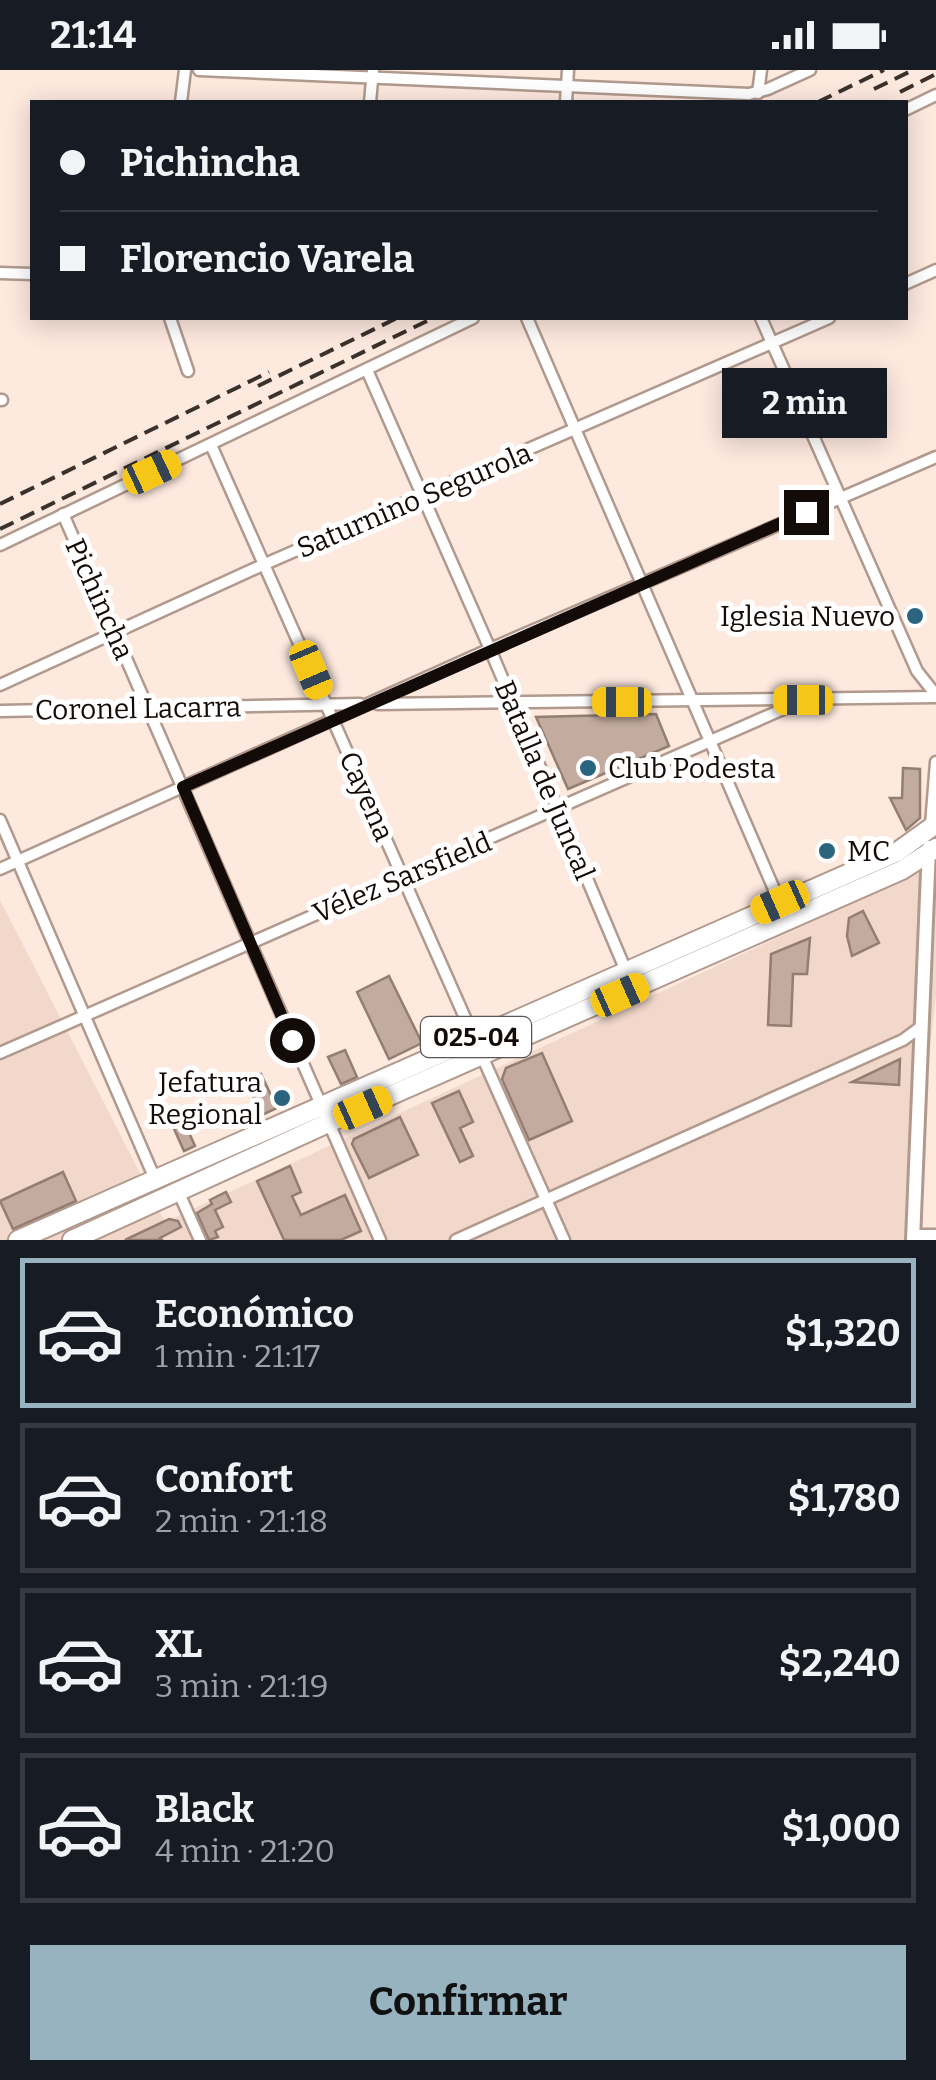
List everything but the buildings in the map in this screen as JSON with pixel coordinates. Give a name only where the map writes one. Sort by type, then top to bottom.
[{"type":"main road","name":"025-04","points":[[18,1240],[780,902],[933,839]]},
{"type":"main road","name":"025-04","points":[[72,1240],[902,870],[933,839]]},
{"type":"street","points":[[182,100],[185,70]]},
{"type":"street","points":[[199,70],[758,92],[810,70]]},
{"type":"street","points":[[566,100],[568,70]]},
{"type":"street","points":[[758,92],[761,70]]},
{"type":"street","points":[[370,100],[373,74]]},
{"type":"street","points":[[908,109],[936,95]]},
{"type":"street","points":[[908,283],[936,270]]},
{"type":"street","points":[[0,273],[30,274]]},
{"type":"street","points":[[171,320],[188,371]]},
{"type":"street","points":[[0,544],[469,320]]},
{"type":"street","points":[[528,320],[780,902]]},
{"type":"street","points":[[763,320],[916,671],[936,696]]},
{"type":"street","name":"Saturnino Segurola","points":[[0,685],[824,320]]},
{"type":"street","name":"Batalla de Juncal","points":[[367,370],[626,970]]},
{"type":"street","name":"Cayena","points":[[212,444],[474,1038]]},
{"type":"street","points":[[0,869],[490,649],[936,456]]},
{"type":"street","name":"Pichincha","points":[[63,514],[380,1240]]},
{"type":"street","name":"Coronel Lacarra","points":[[0,710],[936,696]]},
{"type":"street","name":"Vélez Sarsfield","points":[[0,1053],[803,700]]},
{"type":"street","points":[[936,762],[930,1006],[922,1026],[913,1237],[936,1235]]},
{"type":"street","points":[[0,820],[155,1180]]},
{"type":"street","points":[[456,1240],[903,1040],[922,1026]]},
{"type":"street","points":[[482,1056],[564,1240]]},
{"type":"street","points":[[178,1192],[200,1240]]},
{"type":"shaded area","points":[[936,851],[936,995],[909,1240],[0,1240],[0,900],[165,1222],[900,881]]},
{"type":"railway","points":[[822,100],[884,70]]},
{"type":"railway","points":[[874,89],[913,70]]},
{"type":"railway","points":[[900,92],[936,74]]},
{"type":"railway","points":[[258,386],[393,320]]},
{"type":"railway","points":[[0,529],[429,320]]},
{"type":"railway","points":[[0,504],[269,372]]},
{"type":"place","name":"Iglesia Nuevo","points":[[915,616]]},
{"type":"place","name":"Club Podesta","points":[[588,768]]},
{"type":"place","name":"MC","points":[[827,851]]},
{"type":"place","name":"Jefatura Regional","points":[[282,1098]]},
{"type":"route","points":[[292,1040],[183,787],[806,512]]}]
